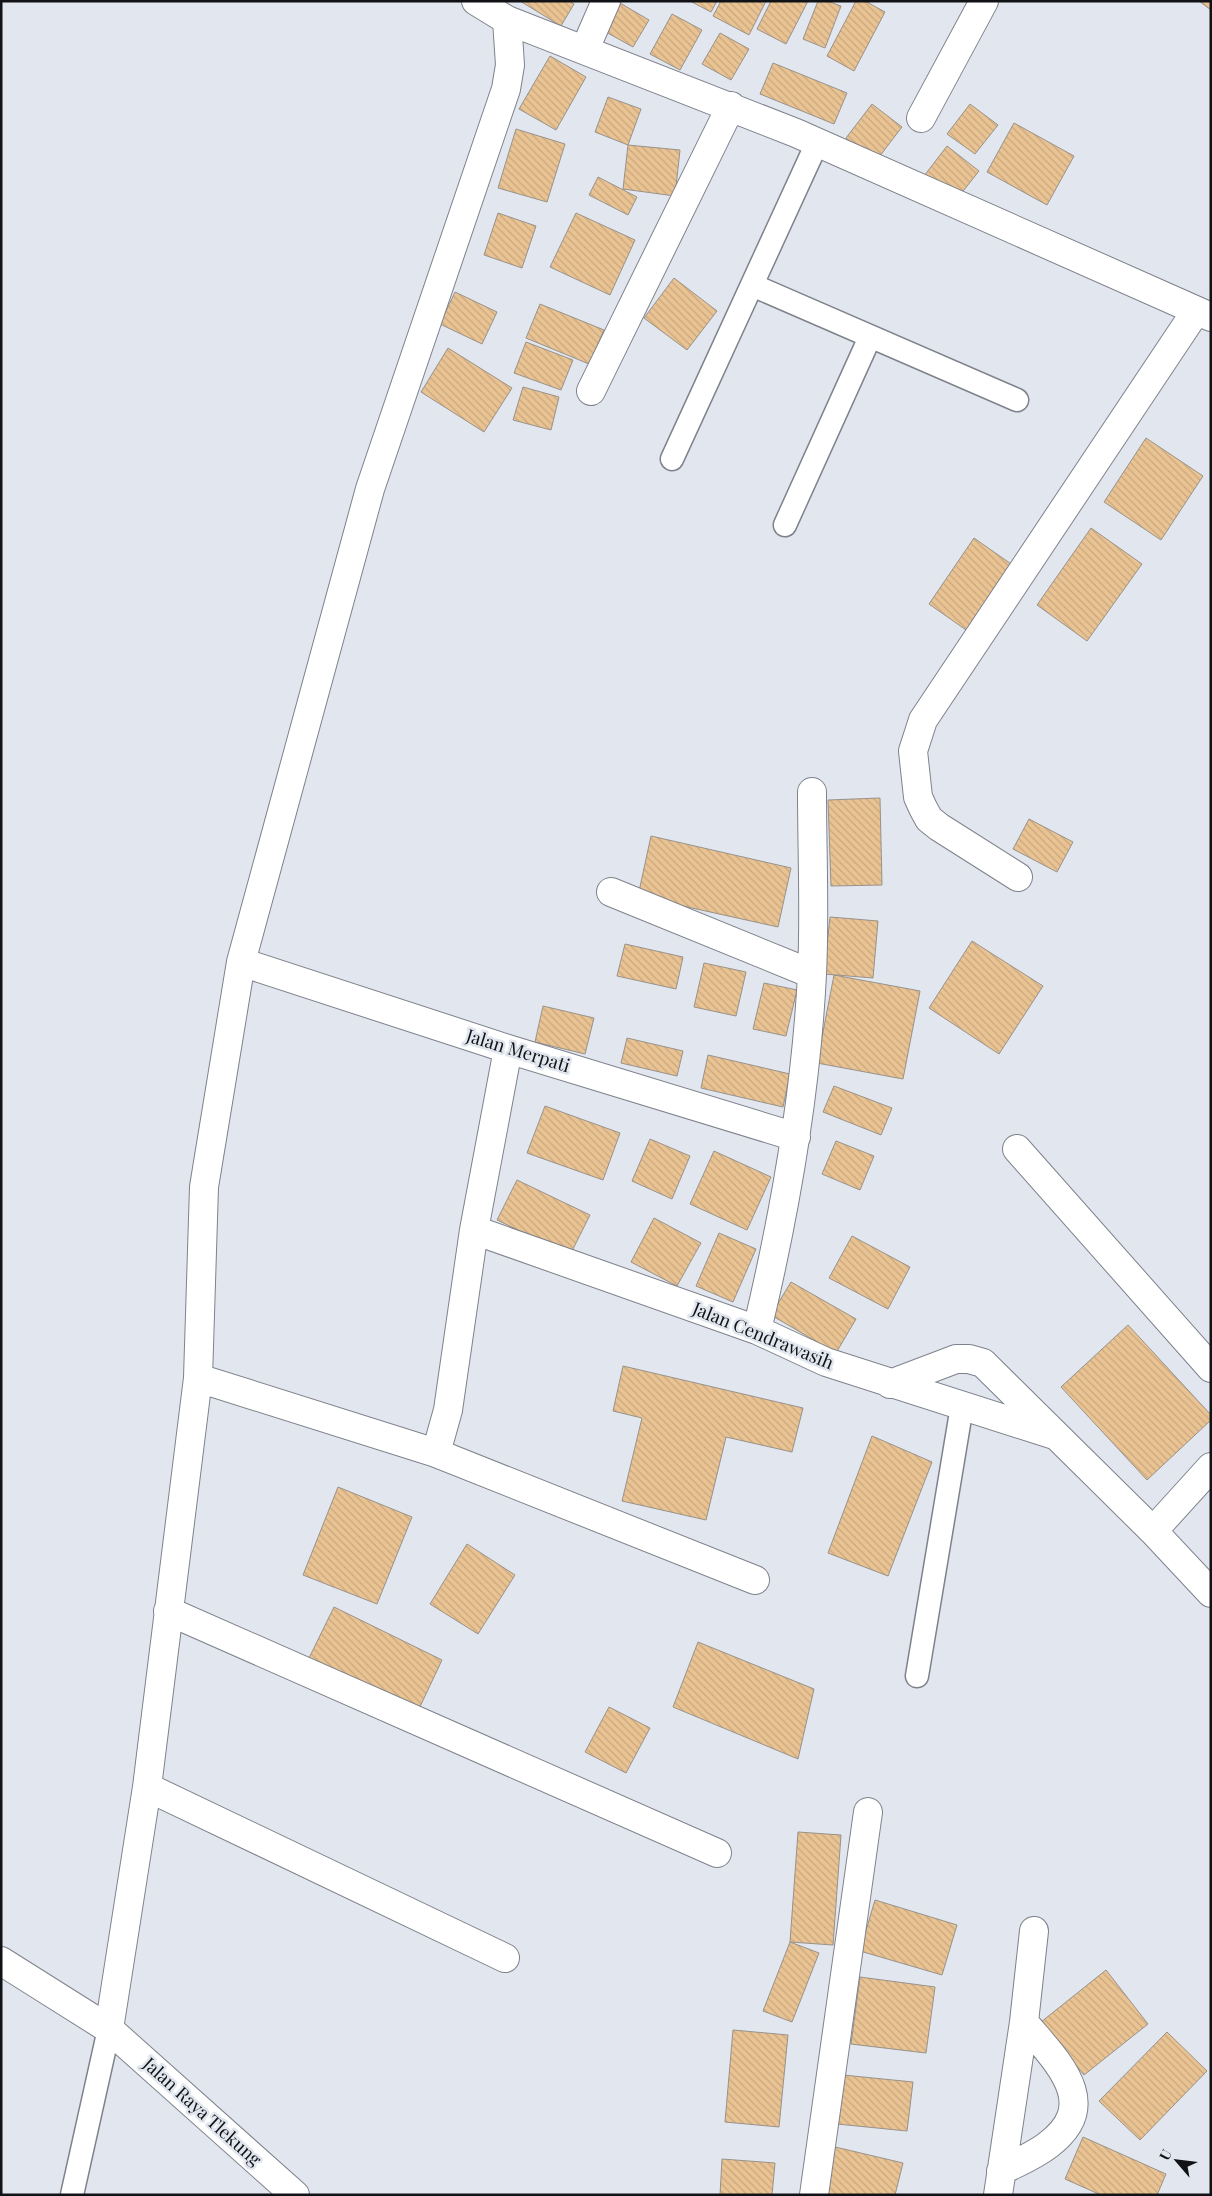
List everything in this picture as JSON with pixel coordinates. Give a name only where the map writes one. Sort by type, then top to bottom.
[{"type":"street","points":[[476,1],[507,20],[730,106],[1203,314],[923,720],[915,743],[913,751],[918,797],[929,819],[1018,877]]},
{"type":"street","points":[[585,49],[606,1]]},
{"type":"street","points":[[921,118],[984,1]]},
{"type":"street","points":[[109,2029],[147,1787],[198,1378],[204,1187],[241,962],[370,490],[506,89],[510,65],[507,20]]},
{"type":"street","points":[[591,391],[730,106]]},
{"type":"street","points":[[757,1330],[780,1233],[796,1137],[812,974],[812,792]]},
{"type":"street","points":[[611,892],[812,974]]},
{"type":"street","name":"Jalan Merpati","points":[[241,962],[508,1049],[796,1137]]},
{"type":"street","points":[[436,1453],[448,1410],[474,1230],[508,1049]]},
{"type":"street","points":[[1017,1149],[1211,1368]]},
{"type":"street","name":"Jalan Cendrawasih","points":[[474,1230],[757,1330],[826,1362],[1054,1435]]},
{"type":"street","points":[[890,1384],[956,1359],[983,1363],[1153,1531],[1211,1593]]},
{"type":"street","points":[[198,1378],[436,1453],[755,1580]]},
{"type":"street","points":[[1153,1531],[1211,1467]]},
{"type":"street","points":[[168,1611],[717,1853]]},
{"type":"street","points":[[147,1787],[505,1958]]},
{"type":"street","points":[[814,2195],[868,1812]]},
{"type":"street","points":[[999,2183],[1024,2022],[1034,1932]]},
{"type":"street","name":"Jalan Raya Tlekung","points":[[1,1961],[109,2029],[295,2195]]},
{"type":"street","points":[[999,2183],[1048,2146],[1067,2127],[1074,2113],[1074,2094],[1063,2070],[1024,2022]]},
{"type":"lane","points":[[672,459],[817,143]]},
{"type":"lane","points":[[752,285],[1017,400]]},
{"type":"lane","points":[[785,525],[870,337]]},
{"type":"lane","points":[[917,1676],[962,1406]]},
{"type":"lane","points":[[72,2195],[109,2029]]},
{"type":"building","points":[[520,1],[569,1],[574,4],[561,26]]},
{"type":"building","points":[[690,1],[717,1],[711,12]]},
{"type":"building","points":[[721,1],[766,1],[749,35],[713,16]]},
{"type":"building","points":[[771,1],[808,1],[786,44],[757,29]]},
{"type":"building","points":[[818,1],[827,1],[841,6],[825,48],[803,39]]},
{"type":"building","points":[[856,1],[865,1],[885,12],[854,71],[827,56]]},
{"type":"building","points":[[1199,1],[1211,1],[1211,10]]},
{"type":"building","points":[[620,3],[649,20],[633,47],[604,31]]},
{"type":"building","points":[[672,14],[702,30],[680,70],[650,54]]},
{"type":"building","points":[[720,33],[749,49],[731,80],[702,64]]},
{"type":"building","points":[[550,56],[586,77],[556,130],[519,109]]},
{"type":"building","points":[[773,63],[847,93],[834,124],[760,94]]},
{"type":"building","points":[[608,97],[641,109],[628,145],[595,132]]},
{"type":"building","points":[[872,104],[902,127],[876,161],[846,138]]},
{"type":"building","points":[[970,104],[998,125],[975,154],[947,134]]},
{"type":"building","points":[[1014,123],[1074,156],[1047,205],[987,172]]},
{"type":"building","points":[[516,129],[565,144],[547,202],[498,188]]},
{"type":"building","points":[[628,145],[680,150],[675,196],[623,189]]},
{"type":"building","points":[[947,146],[979,171],[956,200],[924,176]]},
{"type":"building","points":[[598,177],[637,197],[628,215],[589,195]]},
{"type":"building","points":[[498,213],[536,226],[522,268],[484,255]]},
{"type":"building","points":[[576,213],[635,240],[610,295],[550,267]]},
{"type":"building","points":[[674,278],[717,311],[687,350],[644,318]]},
{"type":"building","points":[[455,292],[497,312],[482,344],[440,324]]},
{"type":"building","points":[[540,304],[604,330],[589,364],[526,338]]},
{"type":"building","points":[[526,342],[573,360],[561,390],[514,373]]},
{"type":"building","points":[[448,348],[512,388],[484,432],[421,392]]},
{"type":"building","points":[[523,387],[559,397],[551,430],[513,420]]},
{"type":"building","points":[[1146,438],[1203,476],[1161,540],[1104,502]]},
{"type":"building","points":[[1091,528],[1142,564],[1087,641],[1037,605]]},
{"type":"building","points":[[974,538],[1014,566],[969,632],[929,604]]},
{"type":"building","points":[[880,798],[882,885],[831,886],[828,800]]},
{"type":"building","points":[[1029,819],[1073,842],[1057,872],[1013,849]]},
{"type":"building","points":[[651,836],[791,868],[778,927],[638,896]]},
{"type":"building","points":[[830,917],[878,921],[873,978],[824,974]]},
{"type":"building","points":[[972,941],[1043,986],[999,1054],[929,1008]]},
{"type":"building","points":[[625,944],[683,957],[676,989],[617,976]]},
{"type":"building","points":[[704,963],[746,972],[736,1016],[694,1007]]},
{"type":"building","points":[[834,975],[920,991],[903,1079],[817,1063]]},
{"type":"building","points":[[764,983],[797,990],[786,1036],[753,1029]]},
{"type":"building","points":[[543,1006],[594,1018],[585,1054],[535,1042]]},
{"type":"building","points":[[627,1038],[683,1051],[677,1076],[621,1063]]},
{"type":"building","points":[[708,1055],[790,1074],[783,1107],[701,1088]]},
{"type":"building","points":[[834,1086],[892,1108],[881,1135],[823,1112]]},
{"type":"building","points":[[545,1106],[620,1133],[603,1180],[527,1153]]},
{"type":"building","points":[[650,1139],[690,1156],[672,1199],[632,1181]]},
{"type":"building","points":[[836,1141],[874,1156],[860,1190],[822,1174]]},
{"type":"building","points":[[714,1151],[771,1177],[747,1230],[690,1204]]},
{"type":"building","points":[[517,1180],[590,1215],[570,1255],[497,1220]]},
{"type":"building","points":[[654,1218],[701,1243],[677,1286],[631,1262]]},
{"type":"building","points":[[719,1233],[756,1249],[733,1302],[696,1286]]},
{"type":"building","points":[[852,1236],[910,1267],[888,1309],[829,1278]]},
{"type":"building","points":[[791,1282],[856,1319],[836,1353],[771,1315]]},
{"type":"building","points":[[1128,1325],[1211,1415],[1211,1420],[1147,1480],[1061,1387]]},
{"type":"building","points":[[623,1366],[803,1408],[792,1452],[726,1437],[706,1520],[622,1501],[642,1418],[613,1411]]},
{"type":"building","points":[[872,1436],[932,1462],[888,1576],[828,1553]]},
{"type":"building","points":[[338,1487],[412,1517],[377,1604],[303,1575]]},
{"type":"building","points":[[467,1544],[515,1575],[478,1634],[430,1604]]},
{"type":"building","points":[[334,1607],[442,1660],[418,1711],[309,1658]]},
{"type":"building","points":[[698,1642],[814,1689],[798,1759],[673,1707]]},
{"type":"building","points":[[609,1707],[650,1728],[626,1773],[585,1752]]},
{"type":"building","points":[[798,1832],[841,1835],[833,1945],[790,1942]]},
{"type":"building","points":[[875,1900],[957,1925],[942,1975],[860,1951]]},
{"type":"building","points":[[790,1942],[819,1953],[792,2022],[763,2011]]},
{"type":"building","points":[[1106,1970],[1148,2024],[1084,2075],[1041,2022]]},
{"type":"building","points":[[860,1977],[935,1987],[926,2053],[851,2044]]},
{"type":"building","points":[[733,2030],[788,2035],[779,2127],[725,2122]]},
{"type":"building","points":[[1167,2032],[1207,2071],[1140,2140],[1099,2101]]},
{"type":"building","points":[[843,2075],[913,2082],[907,2131],[837,2124]]},
{"type":"building","points":[[1083,2137],[1166,2174],[1157,2195],[1101,2195],[1065,2179]]},
{"type":"building","points":[[831,2146],[903,2163],[895,2195],[833,2195],[820,2192]]},
{"type":"building","points":[[722,2159],[775,2163],[772,2195],[720,2195]]}]
